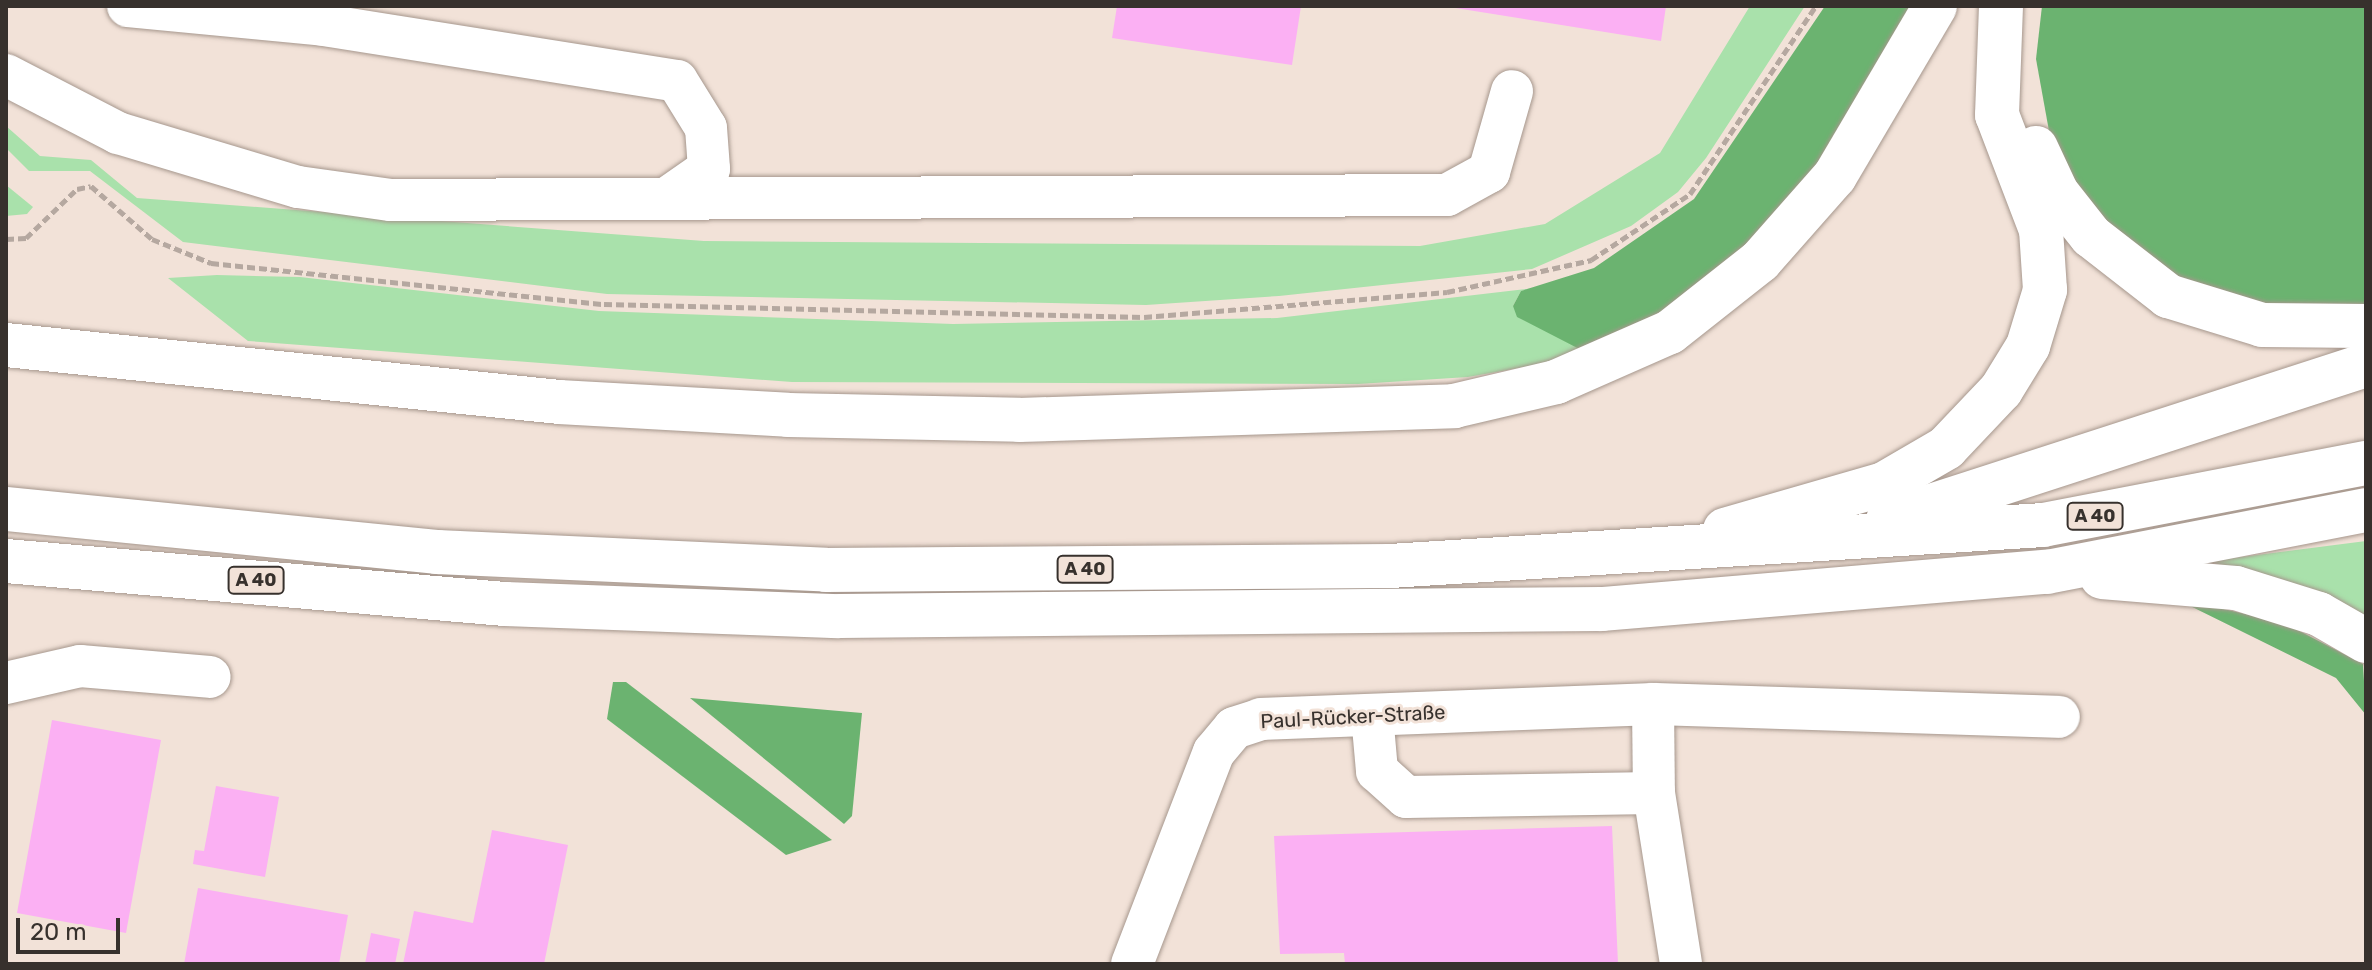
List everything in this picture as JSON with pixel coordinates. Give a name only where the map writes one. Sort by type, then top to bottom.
[{"type":"highway","points":[[6,345],[559,402],[788,415],[1019,420],[1454,406],[1556,382],[1670,332],[1760,261],[1835,176],[1935,6]]},
{"type":"highway","points":[[1650,552],[1884,484],[1946,448],[2001,390],[2028,346],[2045,290],[2041,230],[1997,115],[2001,6]]},
{"type":"highway","points":[[2022,6],[2020,64],[2032,139],[2057,193],[2091,236],[2129,271],[2206,312],[2262,325],[2366,326]]},
{"type":"highway","points":[[1821,542],[2366,365]]},
{"type":"highway","name":"A 40","points":[[6,509],[437,552],[841,570],[1390,566],[1821,542],[2043,525],[2366,463]]},
{"type":"highway","name":"A 40","points":[[6,561],[505,604],[588,608],[1102,618],[1602,609],[2047,572],[2366,510]]},
{"type":"highway","points":[[2047,572],[2236,588],[2319,614],[2366,641]]},
{"type":"street","points":[[128,6],[324,25],[677,81],[706,128],[709,169],[666,199]]},
{"type":"street","points":[[6,75],[118,133],[298,187],[391,200],[1447,195],[1489,172],[1512,91]]},
{"type":"street","points":[[6,683],[80,666],[210,677]]},
{"type":"street","points":[[1644,704],[1654,793],[1681,964]]},
{"type":"street","name":"Paul-Rücker-Straße","points":[[1132,964],[1214,752],[1234,728],[1261,719],[1644,704],[2059,717]]},
{"type":"street","points":[[1372,715],[1377,771],[1406,797],[1654,793]]},
{"type":"path","points":[[6,239],[47,225],[77,189],[91,186],[152,239],[211,263],[604,304],[1144,317],[1447,292],[1591,260],[1690,194],[1816,6]]},
{"type":"green space","points":[[1750,6],[1805,6],[1706,158],[1678,192],[1631,226],[1532,269],[1279,296],[1146,305],[607,294],[183,242],[90,171],[29,171],[6,148],[6,126],[40,156],[91,160],[137,198],[704,241],[1420,246],[1545,224],[1660,153]]},
{"type":"green space","points":[[1825,6],[1918,6],[1873,90],[1748,255],[1664,319],[1591,355],[1517,317],[1513,306],[1521,291],[1594,268],[1694,199]]},
{"type":"green space","points":[[2042,6],[2366,6],[2366,310],[2277,311],[2210,297],[2143,263],[2070,183],[2049,131],[2036,59]]},
{"type":"green space","points":[[6,185],[33,207],[27,214],[6,216]]},
{"type":"green space","points":[[217,275],[300,277],[599,311],[953,324],[1277,318],[1535,288],[1521,291],[1513,306],[1591,355],[1468,377],[1358,384],[792,382],[248,341],[168,278]]},
{"type":"green space","points":[[2366,541],[2366,623],[2210,561]]},
{"type":"green space","points":[[2172,597],[2284,623],[2363,664],[2366,715],[2336,678]]},
{"type":"green space","points":[[613,682],[626,682],[832,840],[786,855],[607,719]]},
{"type":"green space","points":[[690,698],[862,713],[852,816],[844,824]]},
{"type":"building","points":[[1117,6],[1301,6],[1292,65],[1112,38]]},
{"type":"building","points":[[1443,6],[1666,6],[1661,41]]},
{"type":"building","points":[[52,720],[161,740],[126,933],[17,913]]},
{"type":"building","points":[[216,786],[279,797],[265,877],[193,864],[195,850],[204,851]]},
{"type":"building","points":[[1612,826],[1618,964],[1345,964],[1344,953],[1280,954],[1274,836]]},
{"type":"building","points":[[492,830],[568,845],[544,964],[403,964],[414,911],[473,923]]},
{"type":"building","points":[[198,888],[348,915],[339,964],[184,964]]},
{"type":"building","points":[[371,933],[400,939],[395,964],[365,964]]}]
